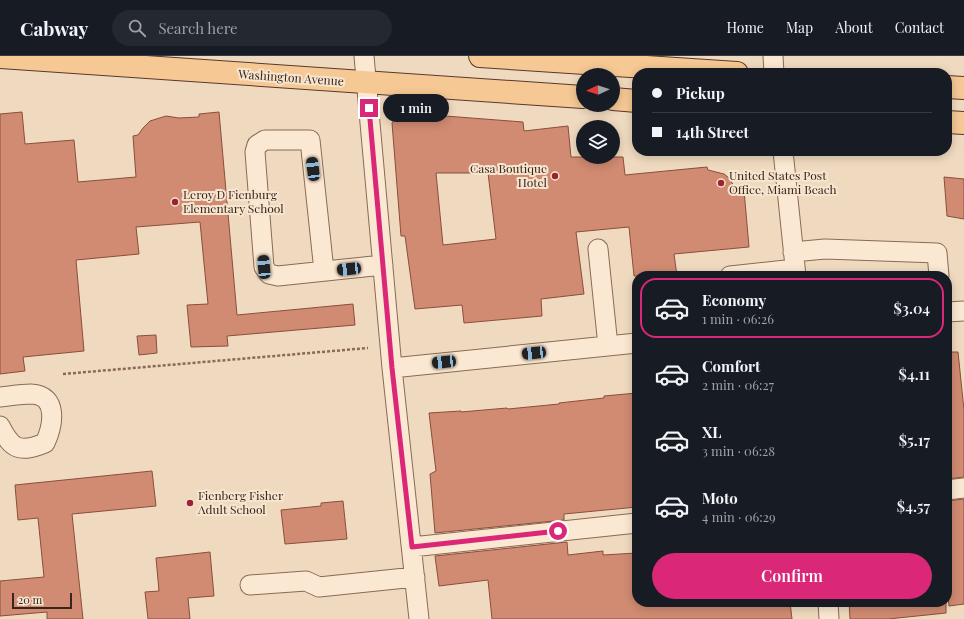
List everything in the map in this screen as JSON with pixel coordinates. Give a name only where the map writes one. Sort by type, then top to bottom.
[{"type":"main road","points":[[480,56],[661,68]]},
{"type":"main road","name":"Washington Avenue","points":[[0,57],[576,97]]},
{"type":"main road","points":[[952,87],[964,88]]},
{"type":"main road","points":[[620,100],[632,101]]},
{"type":"main road","points":[[952,122],[964,123]]},
{"type":"street","points":[[364,56],[392,368],[419,619]]},
{"type":"street","points":[[773,56],[774,68]]},
{"type":"street","points":[[324,272],[310,140],[265,140],[258,145],[255,152],[264,267],[269,274],[278,276],[324,272],[383,265]]},
{"type":"street","points":[[783,156],[794,266]]},
{"type":"street","points":[[598,249],[608,346]]},
{"type":"street","points":[[762,271],[794,266],[825,249],[937,253],[939,271]]},
{"type":"street","points":[[952,312],[964,311]]},
{"type":"street","points":[[392,368],[632,344]]},
{"type":"street","points":[[0,397],[31,394],[42,396],[49,403],[52,414],[50,432],[45,443],[34,447],[24,448],[13,446],[0,426]]},
{"type":"street","points":[[952,489],[964,488]]},
{"type":"street","points":[[412,547],[632,523]]},
{"type":"street","points":[[250,585],[306,582],[319,587],[415,577]]},
{"type":"street","points":[[828,607],[829,619]]},
{"type":"path","points":[[62,374],[368,348]]},
{"type":"building","points":[[22,112],[25,144],[74,140],[78,182],[136,177],[133,136],[138,135],[150,121],[166,116],[179,118],[199,117],[199,114],[219,112],[237,315],[353,304],[355,325],[227,336],[228,346],[191,347],[187,305],[208,304],[200,222],[136,227],[139,254],[76,260],[84,351],[23,357],[25,371],[0,374],[0,114]]},
{"type":"building","points":[[406,113],[523,122],[524,131],[568,126],[571,157],[576,157],[576,164],[620,164],[620,157],[623,157],[625,175],[707,167],[708,170],[724,174],[729,178],[737,191],[744,190],[749,247],[674,254],[676,271],[633,271],[629,227],[576,232],[584,294],[541,299],[542,316],[464,323],[462,305],[415,309],[405,236],[401,236],[392,123],[396,117]],"holes":[[[436,173],[488,173],[496,239],[443,245]]]},
{"type":"building","points":[[944,177],[964,179],[964,219],[947,216]]},
{"type":"building","points":[[156,335],[157,353],[139,355],[137,336]]},
{"type":"building","points":[[952,352],[958,352],[964,410],[964,477],[952,478]]},
{"type":"building","points":[[632,393],[632,507],[564,514],[564,520],[435,533],[430,474],[436,471],[429,413],[508,409],[604,398],[604,396]]},
{"type":"building","points":[[152,471],[156,506],[72,514],[83,619],[47,619],[47,612],[0,616],[0,581],[44,577],[38,518],[18,520],[15,485]]},
{"type":"building","points":[[964,499],[964,604],[952,606],[952,500]]},
{"type":"building","points":[[343,501],[347,539],[285,544],[281,510],[321,506],[321,503]]},
{"type":"building","points":[[567,542],[568,555],[603,551],[603,555],[632,553],[632,607],[791,607],[792,619],[492,619],[488,580],[439,586],[435,556]]},
{"type":"building","points":[[210,552],[214,596],[188,598],[190,619],[148,619],[145,592],[159,591],[156,558]]},
{"type":"building","points":[[849,607],[946,607],[946,613],[888,619],[850,619]]},
{"type":"place","name":"Casa Boutique Hotel","points":[[555,176]]},
{"type":"place","name":"United States Post Office, Miami Beach","points":[[721,183]]},
{"type":"place","name":"Leroy D Fienburg Elementary School","points":[[175,202]]},
{"type":"place","name":"Fienberg Fisher Adult School","points":[[190,503]]},
{"type":"route","points":[[369,108],[392,368],[412,547],[558,531]]}]
